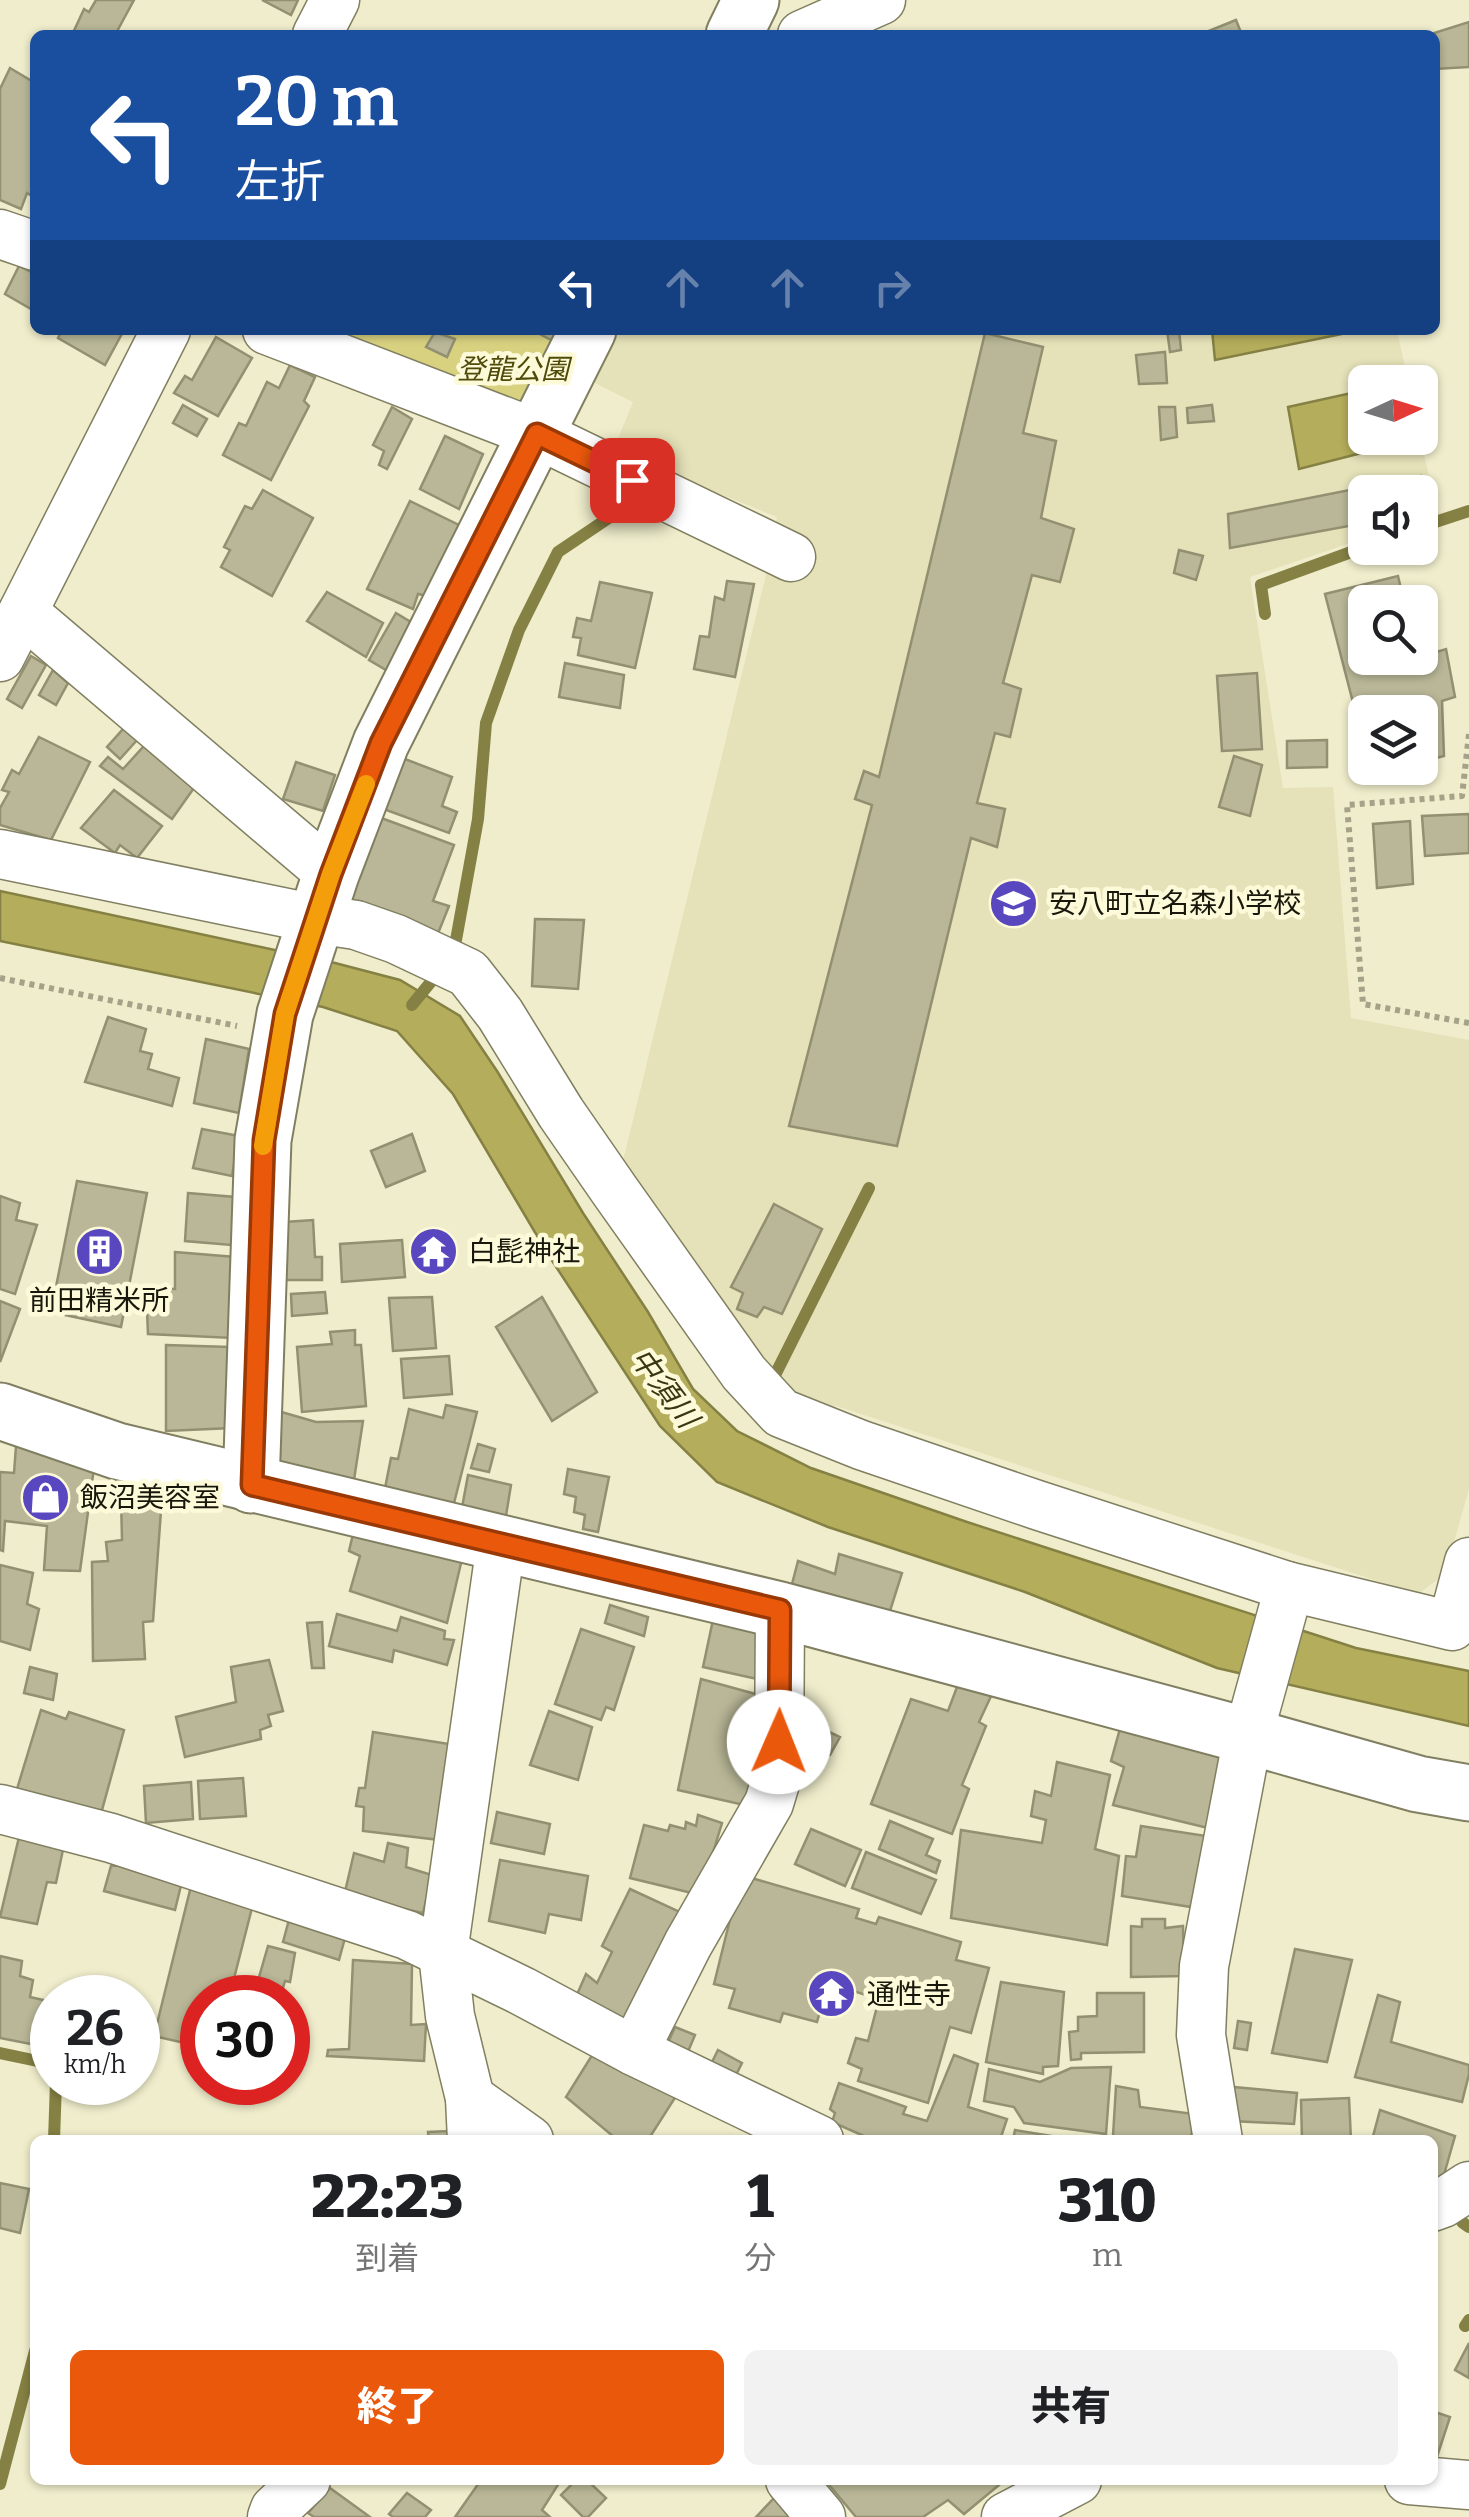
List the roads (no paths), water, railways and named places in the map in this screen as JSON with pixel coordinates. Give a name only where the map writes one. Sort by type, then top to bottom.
[{"type":"street","points":[[320,30],[335,0]]},
{"type":"street","points":[[737,30],[752,0]]},
{"type":"street","points":[[828,30],[881,0]]},
{"type":"street","points":[[0,234],[30,244]]},
{"type":"street","points":[[0,656],[163,335]]},
{"type":"street","points":[[280,335],[537,434],[791,558]]},
{"type":"street","points":[[252,1485],[264,1140],[284,1025],[318,912],[381,743],[586,335]]},
{"type":"street","points":[[23,612],[318,912]]},
{"type":"street","points":[[0,854],[318,912],[396,938],[468,973],[500,1014],[614,1191],[734,1360],[781,1413],[1286,1596],[1452,1626],[1469,1562]]},
{"type":"street","points":[[5,1416],[117,1451],[252,1485],[1254,1717],[1418,1784],[1469,1793]]},
{"type":"street","points":[[502,1544],[443,1953],[450,2016],[471,2119],[514,2135]]},
{"type":"street","points":[[1217,2135],[1200,2035],[1204,1966],[1254,1717],[1286,1596]]},
{"type":"street","points":[[634,2050],[688,1944],[769,1803],[779,1770],[780,1610]]},
{"type":"street","points":[[0,1808],[129,1844],[407,1935],[809,2135]]},
{"type":"street","points":[[1438,2204],[1469,2186]]},
{"type":"street","points":[[1438,2482],[1469,2485]]},
{"type":"street","points":[[272,2517],[275,2509],[301,2485]]},
{"type":"street","points":[[794,2485],[821,2517]]},
{"type":"street","points":[[1006,2517],[1067,2485]]},
{"type":"water","points":[[1212,335],[1337,335],[1215,360]]},
{"type":"water","points":[[1348,394],[1348,455],[1354,455],[1299,469],[1288,407]]},
{"type":"water","name":"中須川","points":[[0,891],[400,980],[460,1016],[693,1389],[737,1431],[811,1468],[967,1522],[1356,1648],[1469,1671],[1469,1726],[1217,1668],[1025,1592],[828,1527],[717,1482],[660,1426],[549,1256],[453,1094],[397,1031],[323,1007],[0,941]]},
{"type":"waterway","points":[[1438,521],[1469,511]]},
{"type":"waterway","points":[[454,951],[478,819],[486,723],[519,630],[558,552],[616,513]]},
{"type":"waterway","points":[[1265,614],[1261,585],[1348,553]]},
{"type":"waterway","points":[[412,1005],[439,972]]},
{"type":"waterway","points":[[769,1387],[869,1188]]},
{"type":"waterway","points":[[0,2053],[30,2059]]},
{"type":"waterway","points":[[54,2135],[55,2105]]},
{"type":"waterway","points":[[1462,2222],[1469,2227]]},
{"type":"waterway","points":[[1465,2326],[1469,2320]]},
{"type":"waterway","points":[[0,2484],[30,2370]]},
{"type":"place","name":"安八町立名森小学校","points":[[1014,903]]},
{"type":"place","name":"白髭神社","points":[[433,1251]]},
{"type":"place","name":"前田精米所","points":[[99,1252]]},
{"type":"place","name":"飯沼美容室","points":[[45,1497]]},
{"type":"place","name":"通性寺","points":[[832,1994]]},
{"type":"park label","name":"登龍公園","points":[[513,369]]}]
